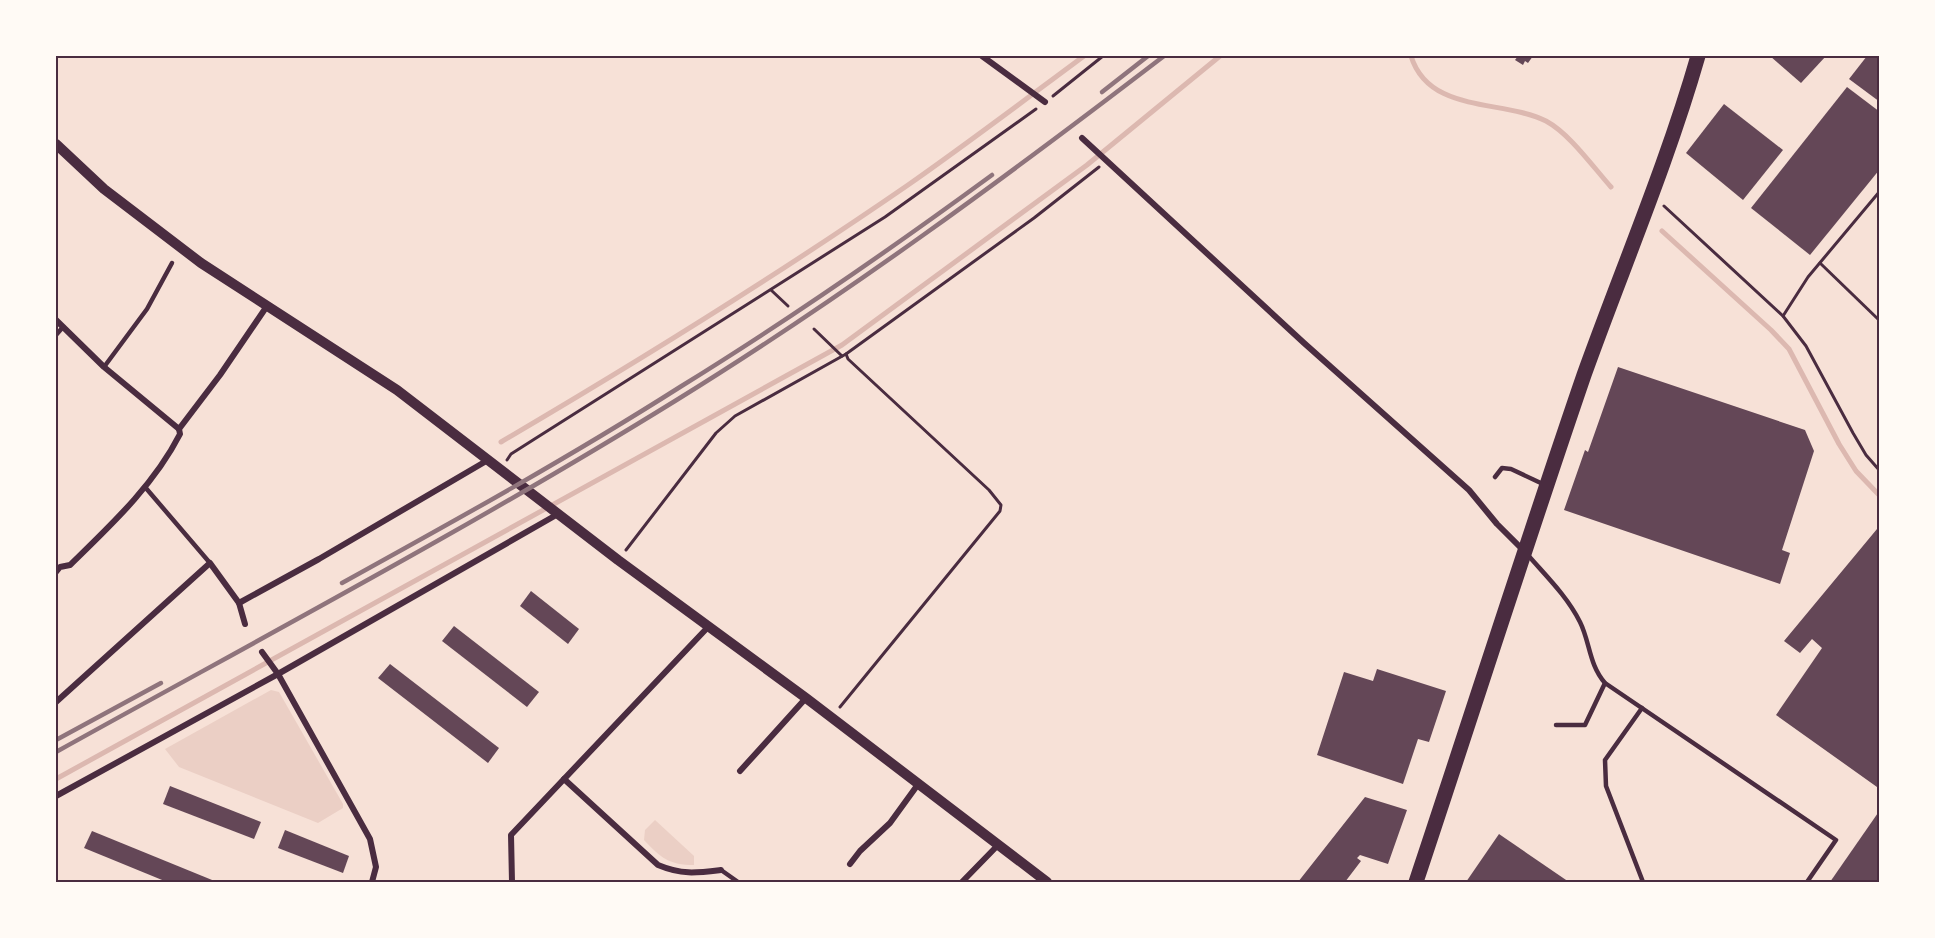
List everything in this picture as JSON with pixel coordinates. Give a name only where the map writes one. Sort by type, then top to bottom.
[{"type":"main road","points":[[1416,882],[1547,486],[1635,234],[1652,194],[1698,56]]},
{"type":"street","points":[[982,56],[1042,100]]},
{"type":"street","points":[[1082,138],[1304,343],[1469,490],[1497,524],[1525,551]]},
{"type":"street","points":[[56,144],[104,189],[201,263],[397,390],[541,502],[806,698],[1047,882]]},
{"type":"street","points":[[56,572],[60,567],[70,565],[78,558],[123,514],[145,487],[174,447],[180,434],[179,429],[220,375],[267,306]]},
{"type":"street","points":[[56,320],[104,367],[179,429]]},
{"type":"street","points":[[239,603],[488,460]]},
{"type":"street","points":[[56,796],[278,674],[555,512]]},
{"type":"street","points":[[56,702],[210,563],[239,603],[245,624]]},
{"type":"street","points":[[512,882],[511,835],[709,626]]},
{"type":"street","points":[[263,653],[278,674],[370,839],[376,867],[372,882]]},
{"type":"street","points":[[740,771],[806,698]]},
{"type":"street","points":[[564,779],[658,865],[674,872],[721,870]]},
{"type":"street","points":[[850,864],[860,851],[890,823],[919,783]]},
{"type":"street","points":[[962,882],[999,844]]},
{"type":"lane","points":[[104,367],[147,309],[172,263]]},
{"type":"lane","points":[[56,336],[63,327]]},
{"type":"lane","points":[[1495,477],[1502,468],[1511,469],[1547,486]]},
{"type":"lane","points":[[145,487],[210,563]]},
{"type":"lane","points":[[1525,551],[1572,607],[1581,625],[1597,673],[1605,682],[1836,840],[1807,882]]},
{"type":"lane","points":[[1556,724],[1585,725],[1605,682]]},
{"type":"lane","points":[[1642,708],[1605,760],[1606,786],[1643,882]]},
{"type":"lane","points":[[721,870],[738,882]]},
{"type":"path","points":[[501,471],[511,454],[532,440],[885,217],[1103,56]]},
{"type":"path","points":[[618,560],[724,426],[735,416],[843,354],[1034,218],[1106,160]]},
{"type":"path","points":[[1783,316],[1820,263],[1880,191]]},
{"type":"path","points":[[1652,194],[1783,316],[1806,346],[1853,434],[1866,455],[1880,471]]},
{"type":"path","points":[[1820,263],[1880,321]]},
{"type":"path","points":[[771,290],[788,306]]},
{"type":"path","points":[[814,329],[989,490],[1000,506],[1000,511],[831,717]]},
{"type":"shaded area","points":[[271,690],[279,692],[343,804],[343,808],[318,823],[179,767],[165,749]]},
{"type":"shaded area","points":[[655,820],[694,856],[694,865],[678,864],[666,859],[655,852],[644,840],[645,830]]},
{"type":"building","points":[[1518,56],[1533,56],[1528,63],[1525,61],[1523,65],[1515,60]]},
{"type":"building","points":[[1770,56],[1826,56],[1801,83]]},
{"type":"building","points":[[1867,56],[1880,56],[1880,102],[1849,79]]},
{"type":"building","points":[[1847,87],[1880,112],[1880,169],[1810,255],[1751,208]]},
{"type":"building","points":[[1724,104],[1783,150],[1743,200],[1686,153]]},
{"type":"building","points":[[1618,367],[1805,430],[1814,451],[1782,550],[1790,553],[1780,584],[1564,510],[1585,450],[1588,452]]},
{"type":"building","points":[[1877,529],[1880,531],[1880,785],[1877,787],[1776,715],[1822,648],[1812,639],[1800,653],[1784,641]]},
{"type":"building","points":[[531,591],[579,629],[568,644],[520,606]]},
{"type":"building","points":[[454,626],[539,692],[527,707],[442,641]]},
{"type":"building","points":[[390,664],[499,748],[488,763],[378,678]]},
{"type":"building","points":[[1377,669],[1446,691],[1429,742],[1418,739],[1403,784],[1317,755],[1344,672],[1373,681]]},
{"type":"building","points":[[170,786],[261,822],[254,839],[163,804]]},
{"type":"building","points":[[1365,797],[1407,810],[1388,864],[1360,855],[1357,858],[1361,861],[1345,882],[1298,882]]},
{"type":"building","points":[[1880,810],[1880,882],[1830,882]]},
{"type":"building","points":[[285,830],[349,856],[343,873],[278,848]]},
{"type":"building","points":[[92,831],[217,882],[167,882],[84,848]]},
{"type":"building","points":[[1499,834],[1569,882],[1466,882]]},
{"type":"waterway","points":[[501,442],[656,349],[858,219],[997,121],[1084,56]]},
{"type":"waterway","points":[[56,779],[842,345],[1087,165],[1220,56]]},
{"type":"waterway","points":[[1411,56],[1420,75],[1434,88],[1450,96],[1528,114],[1546,121],[1572,142],[1611,187]]},
{"type":"waterway","points":[[1662,231],[1789,349],[1839,444],[1856,471],[1880,496]]},
{"type":"railway","points":[[1102,92],[1148,56]]},
{"type":"railway","points":[[56,752],[445,537],[675,401],[863,278],[1164,56]]},
{"type":"railway","points":[[342,583],[470,512],[639,413],[838,284],[992,175]]},
{"type":"railway","points":[[56,740],[161,683]]}]
